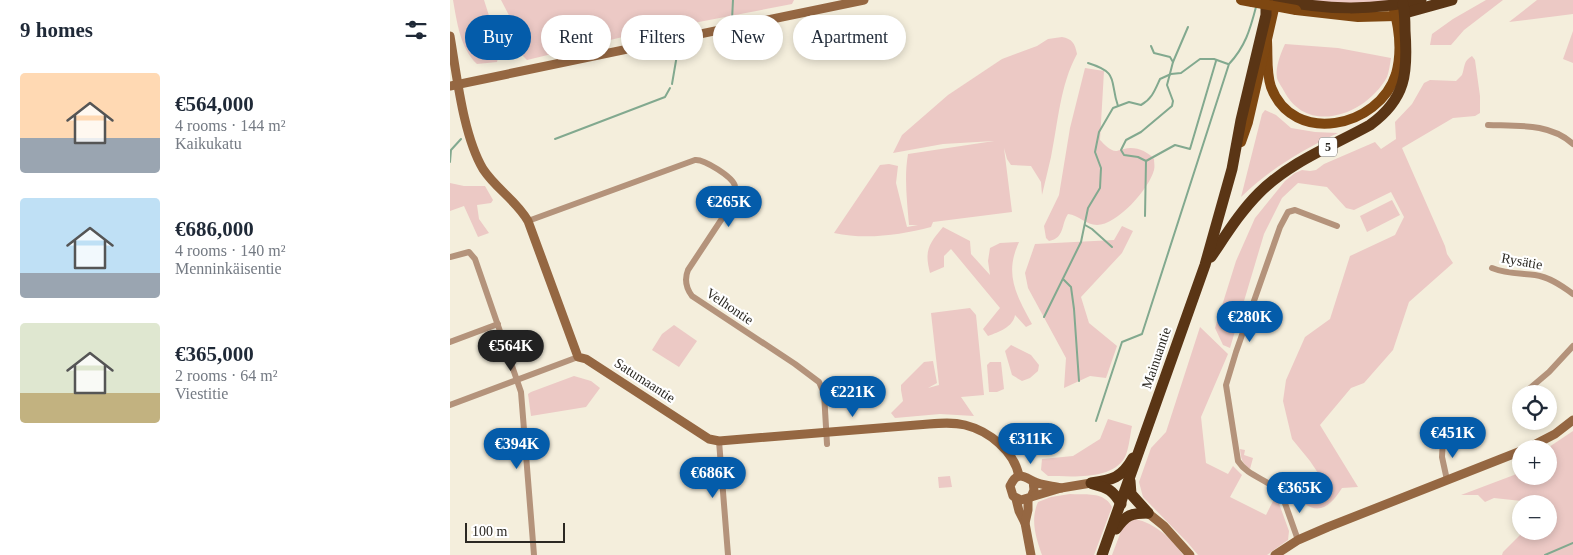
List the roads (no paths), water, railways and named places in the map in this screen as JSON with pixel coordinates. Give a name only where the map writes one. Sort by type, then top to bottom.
[{"type":"highway","name":"Mainuantie","points":[[1102,555],[1205,265],[1232,169],[1268,0]]},
{"type":"highway","points":[[1277,0],[1297,7],[1399,10],[1452,0]]},
{"type":"highway","points":[[1399,10],[1421,0]]},
{"type":"highway","name":"5","points":[[1205,265],[1236,220],[1260,191],[1306,158],[1370,126],[1397,98],[1407,62],[1399,10]]},
{"type":"highway","points":[[1091,483],[1111,480],[1120,475],[1128,466],[1146,434]]},
{"type":"highway","points":[[1130,479],[1131,494],[1148,513]]},
{"type":"highway","points":[[1091,483],[1115,493],[1121,504]]},
{"type":"highway","points":[[1108,541],[1124,518],[1135,513],[1148,513]]},
{"type":"main road","points":[[1241,0],[1297,7]]},
{"type":"main road","name":"Mainuantie","points":[[1232,169],[1248,122],[1277,0]]},
{"type":"main road","points":[[1267,41],[1269,79],[1280,103],[1300,118],[1321,123],[1338,123],[1363,114],[1378,102],[1390,86],[1395,76],[1399,54],[1399,10]]},
{"type":"street","points":[[454,85],[864,0]]},
{"type":"street","points":[[450,36],[454,85],[476,156],[489,178],[523,211],[578,357],[450,406]]},
{"type":"street","points":[[1488,125],[1544,128],[1555,131],[1573,144]]},
{"type":"street","name":"Velhontie","points":[[528,221],[695,160],[705,162],[731,179],[735,185],[736,194],[733,202],[688,270],[686,277],[688,290],[692,296],[819,382],[824,393],[827,444]]},
{"type":"street","points":[[1298,540],[1282,495],[1274,486],[1245,471],[1238,461],[1226,385],[1280,227],[1288,212],[1295,210],[1337,226]]},
{"type":"street","points":[[450,257],[469,252],[475,259],[518,381],[522,396],[534,555]]},
{"type":"street","name":"Rysätie","points":[[1492,268],[1502,272],[1543,277],[1561,285],[1573,294]]},
{"type":"street","points":[[450,342],[498,324]]},
{"type":"street","points":[[1533,385],[1549,372],[1573,346]]},
{"type":"street","name":"Satumaantie","points":[[578,357],[586,359],[709,439],[719,441],[942,423],[964,424],[985,433],[995,440],[1013,459],[1019,476]]},
{"type":"street","points":[[1543,440],[1573,420]]},
{"type":"street","points":[[1443,439],[1442,457],[1447,480]]},
{"type":"street","points":[[719,441],[728,555]]},
{"type":"street","points":[[1275,555],[1298,540],[1512,455]]},
{"type":"street","points":[[1031,555],[1025,523],[1016,499],[1011,493],[1010,486],[1014,479],[1019,476],[1061,488]]},
{"type":"street","points":[[1025,523],[1030,498],[1034,490],[1033,481]]},
{"type":"street","points":[[1016,499],[1030,498],[1061,488],[1091,483]]},
{"type":"street","points":[[1148,513],[1169,531],[1190,555]]},
{"type":"waterway","points":[[732,15],[733,0]]},
{"type":"waterway","points":[[1096,421],[1122,342],[1142,334],[1229,64],[1246,38],[1256,7]]},
{"type":"waterway","points":[[1173,62],[1188,27]]},
{"type":"waterway","points":[[1146,161],[1138,157],[1124,155],[1121,150],[1126,140],[1141,132],[1172,106],[1173,101],[1167,85],[1173,62],[1170,57],[1154,53],[1151,46]]},
{"type":"waterway","points":[[1044,317],[1081,242],[1088,208],[1100,188],[1101,168],[1095,152],[1099,132],[1113,108],[1129,102],[1141,105],[1145,103],[1151,97],[1160,79],[1171,74],[1181,73],[1200,59],[1214,59],[1228,64]]},
{"type":"waterway","points":[[672,84],[676,60]]},
{"type":"waterway","points":[[1145,216],[1146,161],[1175,145],[1190,149],[1216,61]]},
{"type":"waterway","points":[[1088,63],[1105,70],[1112,78],[1118,106]]},
{"type":"waterway","points":[[555,139],[665,97],[670,88]]},
{"type":"waterway","points":[[450,162],[451,150],[461,139]]},
{"type":"waterway","points":[[1085,225],[1112,247]]},
{"type":"waterway","points":[[1063,279],[1071,287],[1079,381]]},
{"type":"waterway","points":[[1545,555],[1573,543]]}]
